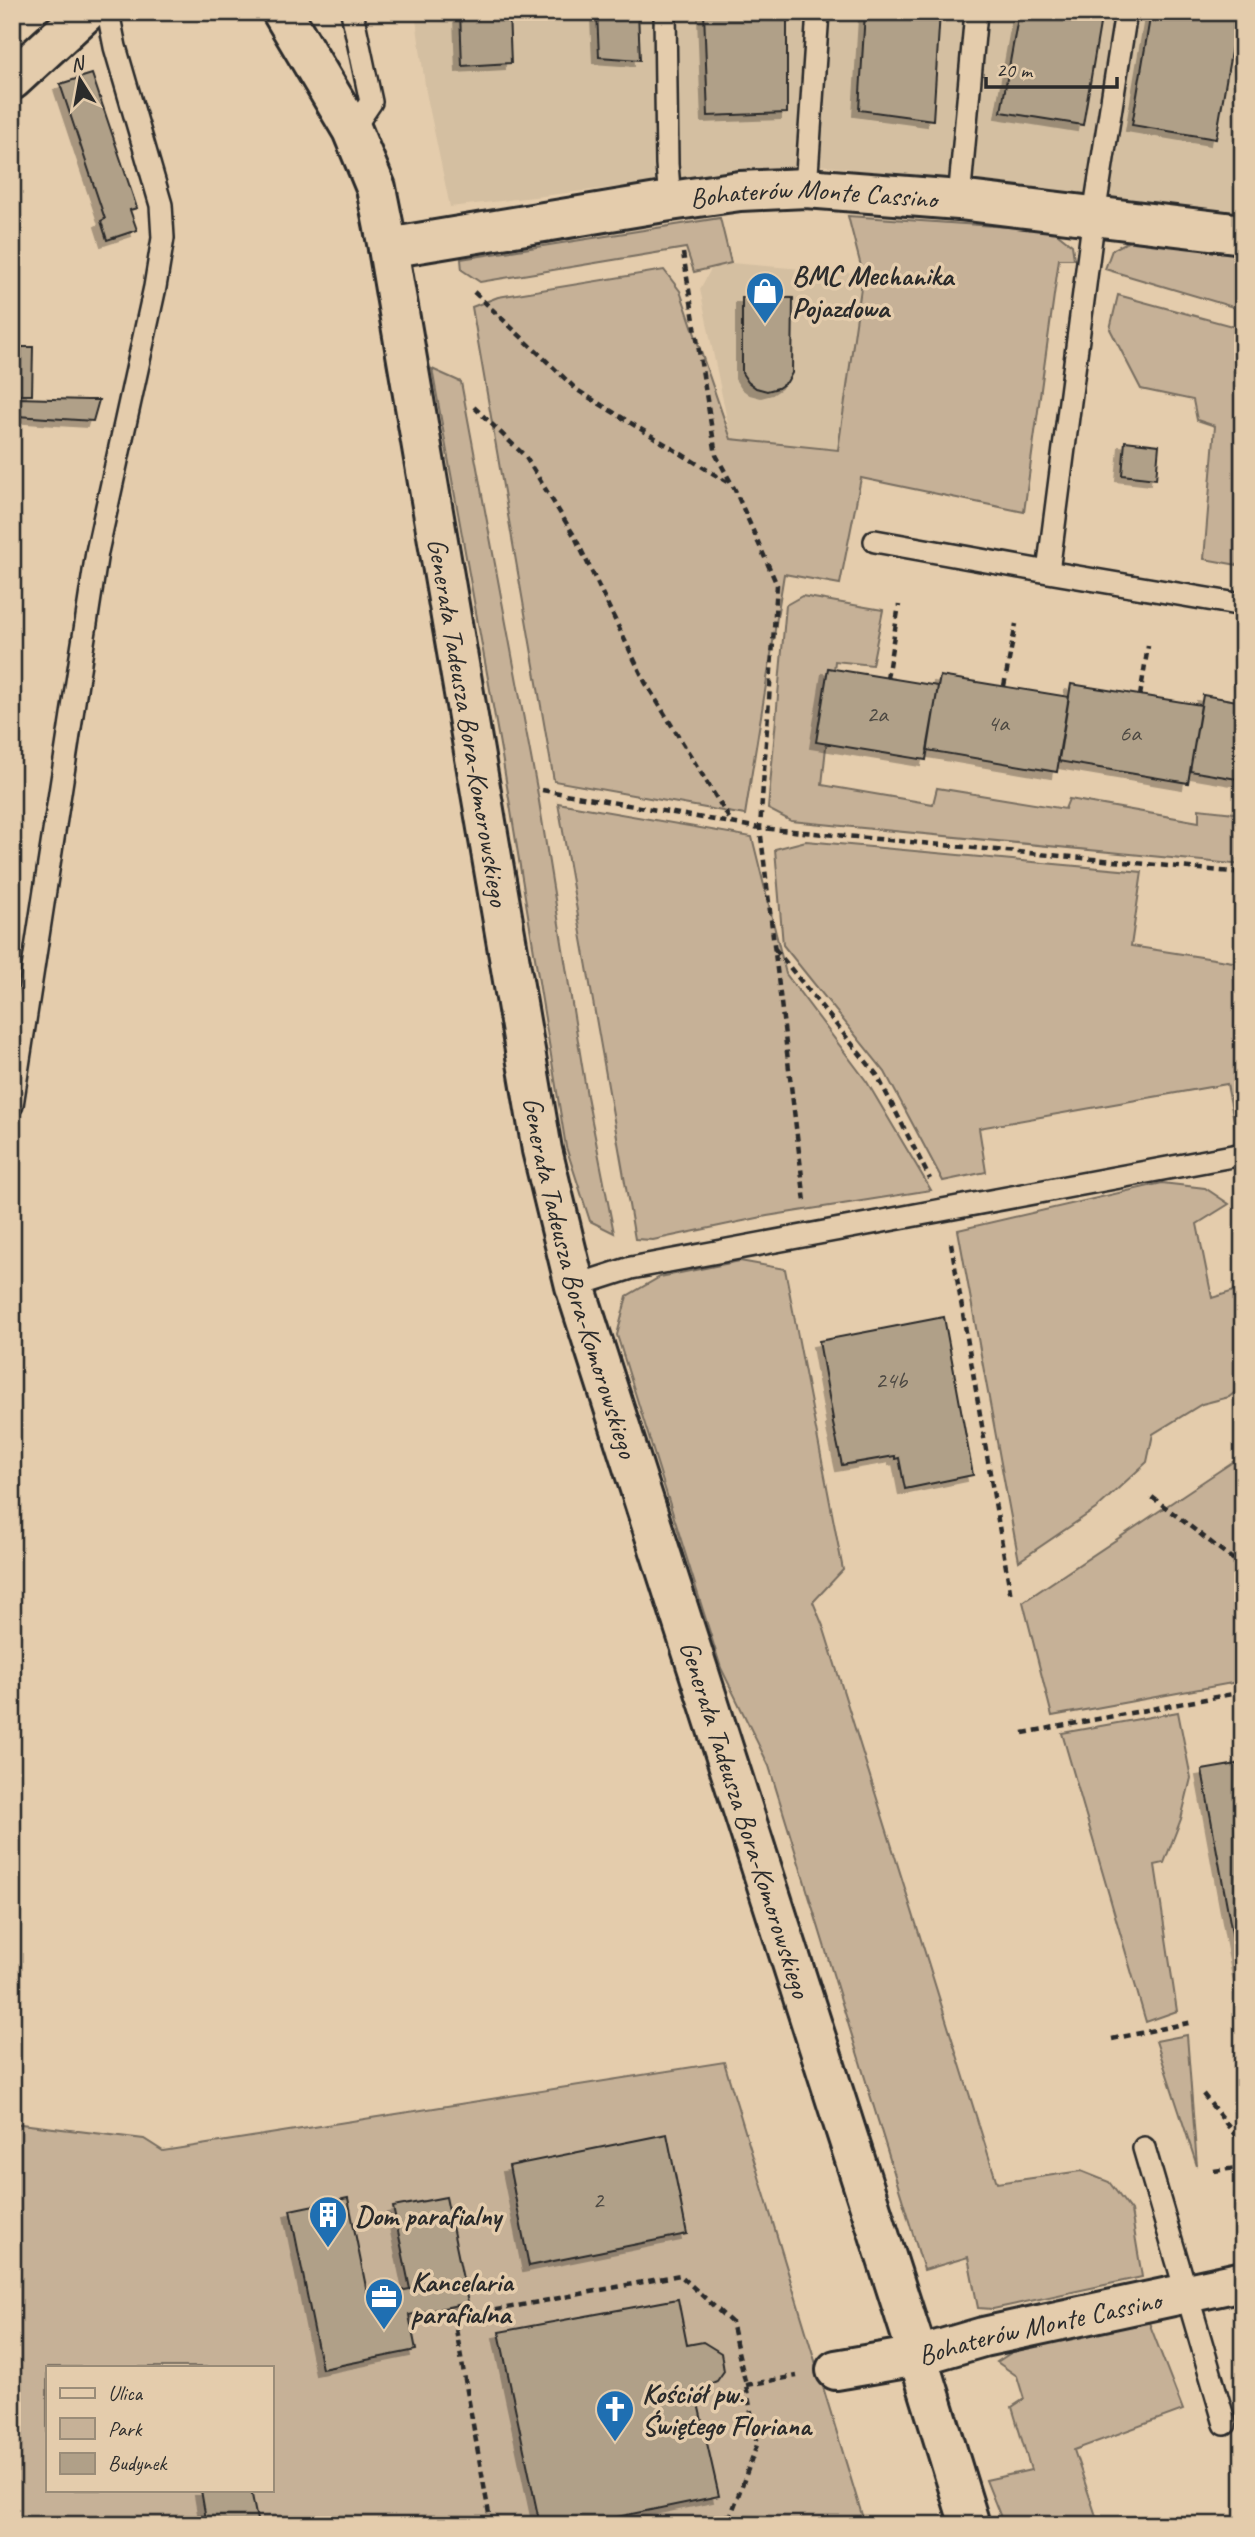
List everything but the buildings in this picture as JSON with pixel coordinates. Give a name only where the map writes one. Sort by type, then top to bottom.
[{"type":"street","points":[[12,80],[86,12]]},
{"type":"street","name":"Generała Tadeusza Bora-Komorowskiego","points":[[282,12],[352,130],[376,188],[542,1150],[575,1286],[970,2525]]},
{"type":"street","name":"Bohaterów Monte Cassino","points":[[388,248],[670,201],[740,191],[806,188],[959,200],[1242,229]]},
{"type":"street","name":"Bohaterów Monte Cassino","points":[[836,2370],[918,2356],[983,2337],[1243,2281]]},
{"type":"lane","points":[[12,1105],[97,552],[155,287],[163,238],[160,205],[108,12]]},
{"type":"lane","points":[[352,12],[371,102],[352,130]]},
{"type":"lane","points":[[665,12],[670,201]]},
{"type":"lane","points":[[806,188],[818,12]]},
{"type":"lane","points":[[959,200],[976,12]]},
{"type":"lane","points":[[1048,572],[1094,215],[1126,12]]},
{"type":"lane","points":[[875,541],[1243,605]]},
{"type":"lane","points":[[575,1286],[631,1268],[1243,1154]]},
{"type":"lane","points":[[1144,2148],[1225,2424]]},
{"type":"path","points":[[683,253],[716,455],[733,486],[777,585],[760,828],[809,1234]]},
{"type":"path","points":[[474,292],[577,390],[733,486]]},
{"type":"path","points":[[474,407],[525,456],[532,467],[575,537],[645,682],[732,823]]},
{"type":"path","points":[[887,678],[899,605]]},
{"type":"path","points":[[1004,686],[1016,624]]},
{"type":"path","points":[[1140,696],[1148,646]]},
{"type":"path","points":[[542,790],[760,828],[1243,873]]},
{"type":"path","points":[[775,948],[877,1075],[946,1209],[1011,1597]]},
{"type":"path","points":[[1152,1497],[1243,1567]]},
{"type":"path","points":[[1023,1733],[1243,1692]]},
{"type":"path","points":[[1112,2039],[1193,2021]]},
{"type":"path","points":[[1203,2094],[1243,2145]]},
{"type":"path","points":[[1214,2171],[1243,2167]]},
{"type":"path","points":[[491,2525],[454,2318],[680,2275],[731,2322],[757,2445],[731,2515],[677,2525]]},
{"type":"path","points":[[746,2385],[836,2370]]},
{"type":"shaded area","points":[[415,12],[1243,12],[1243,219],[811,164],[450,207],[426,92]]},
{"type":"shaded area","points":[[731,263],[863,274],[838,450],[731,439],[700,289],[711,269]]},
{"type":"green space","points":[[848,216],[1053,230],[1072,245],[1074,259],[1059,259],[1024,512],[861,478],[840,584],[784,574],[745,815],[554,781],[472,307],[498,297],[664,270],[680,291],[731,439],[838,450],[863,274]]},
{"type":"green space","points":[[720,218],[731,263],[694,272],[686,248],[480,282],[462,270],[461,259]]},
{"type":"green space","points":[[1133,239],[1160,239],[1243,255],[1243,310],[1105,269],[1112,250]]},
{"type":"green space","points":[[1118,295],[1243,329],[1243,566],[1204,559],[1215,426],[1197,420],[1193,400],[1141,389],[1110,329]]},
{"type":"green space","points":[[432,369],[461,382],[537,789],[587,1096],[614,1233],[590,1221],[566,1147],[502,756]]},
{"type":"green space","points":[[802,596],[883,610],[872,665],[835,661],[822,785],[933,804],[937,788],[1065,809],[1069,799],[1199,822],[1199,809],[1243,814],[1243,865],[791,821],[768,809],[786,605]]},
{"type":"green space","points":[[558,803],[752,837],[786,974],[867,1082],[931,1190],[767,1216],[653,1240],[635,1239]]},
{"type":"green space","points":[[806,841],[1142,872],[1131,946],[1239,963],[1243,974],[1243,1125],[1235,1126],[1227,1084],[979,1128],[986,1172],[943,1181],[885,1072],[783,945],[775,849]]},
{"type":"green space","points":[[1162,1183],[1205,1188],[1229,1204],[1197,1224],[1212,1298],[1243,1288],[1243,1386],[1229,1397],[1202,1404],[1153,1434],[1147,1462],[1097,1508],[1019,1561],[958,1230]]},
{"type":"green space","points":[[740,1261],[785,1269],[843,1570],[813,1602],[823,1626],[997,2183],[1081,2171],[1109,2182],[1131,2211],[1142,2277],[993,2309],[978,2308],[968,2257],[924,2270],[769,1766],[721,1668],[617,1335],[627,1296],[660,1277]]},
{"type":"green space","points":[[1243,1455],[1243,1681],[1052,1716],[1023,1602]]},
{"type":"green space","points":[[1178,1712],[1191,1778],[1181,1819],[1164,1863],[1155,1865],[1177,2011],[1146,2022],[1062,1733]]},
{"type":"green space","points":[[1187,2035],[1197,2166],[1156,2041]]},
{"type":"green space","points":[[724,2062],[865,2525],[12,2525],[12,2123],[144,2139],[163,2151]]},
{"type":"green space","points":[[1148,2320],[1183,2410],[1074,2450],[1099,2525],[1004,2525],[986,2480],[1031,2470],[1012,2407],[1024,2399],[1017,2376],[997,2362],[1020,2347]]},
{"type":"place","name":"BMC Mechanika Pojazdowa","points":[[765,325]]},
{"type":"place","name":"Dom parafialny","points":[[328,2249]]},
{"type":"place","name":"Kancelaria parafialna","points":[[384,2331]]},
{"type":"place","name":"Kościół pw. Świętego Floriana","points":[[615,2443]]}]
